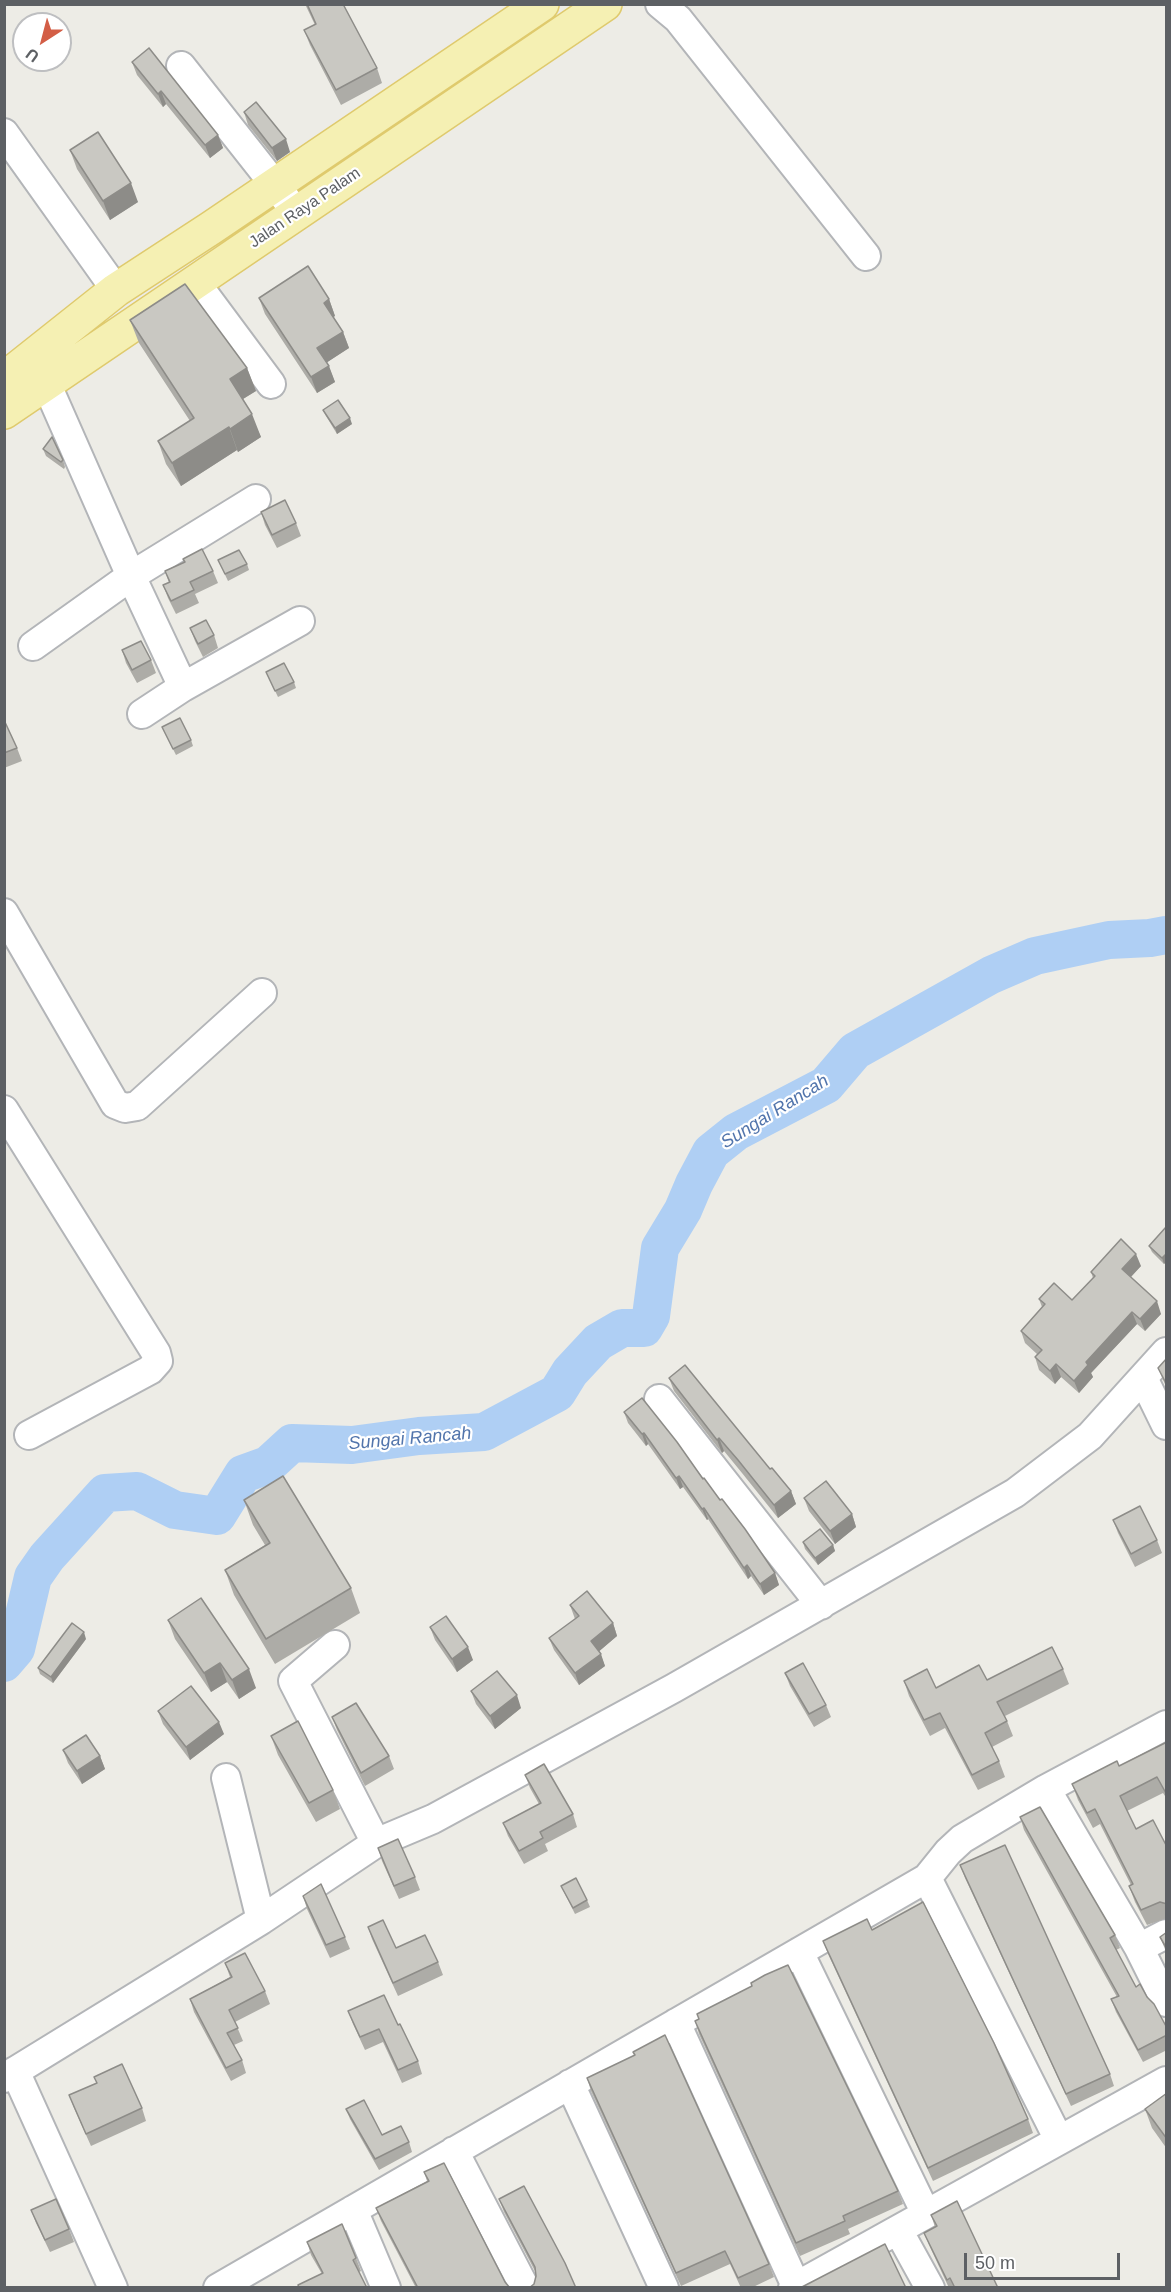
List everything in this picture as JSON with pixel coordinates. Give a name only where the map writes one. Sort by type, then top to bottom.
[{"type":"main road","points":[[4,379],[116,290],[542,4]]},
{"type":"main road","name":"Jalan Raya Palam","points":[[4,412],[605,4]]},
{"type":"street","points":[[660,4],[678,19],[866,256]]},
{"type":"street","points":[[181,66],[297,213]]},
{"type":"street","points":[[4,134],[116,290]]},
{"type":"street","points":[[196,283],[271,384]]},
{"type":"street","points":[[46,384],[183,687]]},
{"type":"street","points":[[33,646],[131,576],[256,499]]},
{"type":"street","points":[[142,714],[183,687],[300,621]]},
{"type":"street","points":[[6,920],[115,1104],[125,1108],[137,1106],[262,993]]},
{"type":"street","points":[[4,1110],[156,1353],[158,1361],[150,1370],[29,1435]]},
{"type":"street","points":[[113,2288],[10,2074],[261,1920],[376,1843],[433,1819],[674,1688],[1016,1493],[1090,1436],[1167,1352]]},
{"type":"street","points":[[1143,1378],[1167,1425]]},
{"type":"street","points":[[659,1398],[821,1605]]},
{"type":"street","points":[[334,1645],[293,1681],[376,1843]]},
{"type":"street","points":[[218,2288],[250,2279],[352,2210],[927,1878],[962,1839],[1046,1789],[1167,1725]]},
{"type":"street","points":[[226,1778],[261,1920]]},
{"type":"street","points":[[1046,1789],[1167,2002]]},
{"type":"street","points":[[927,1878],[1059,2140]]},
{"type":"street","points":[[1138,1948],[1167,1934]]},
{"type":"street","points":[[799,1952],[926,2214]]},
{"type":"street","points":[[676,2023],[795,2287],[1059,2140],[1164,2087]]},
{"type":"street","points":[[570,2084],[664,2288]]},
{"type":"street","points":[[454,2151],[525,2288]]},
{"type":"street","points":[[352,2210],[386,2288]]},
{"type":"street","points":[[898,2230],[930,2288]]},
{"type":"building","points":[[307,4],[343,4],[377,68],[336,90],[304,30],[316,24]]},
{"type":"building","points":[[149,48],[218,135],[205,145],[161,91],[158,94],[132,62]]},
{"type":"building","points":[[256,102],[286,139],[272,148],[244,112]]},
{"type":"building","points":[[98,132],[131,183],[103,201],[70,150]]},
{"type":"building","points":[[308,266],[329,299],[324,303],[343,332],[317,348],[329,366],[311,377],[259,298]]},
{"type":"building","points":[[185,284],[247,368],[230,379],[252,414],[172,463],[158,441],[194,418],[130,320]]},
{"type":"building","points":[[338,400],[350,418],[335,428],[323,410]]},
{"type":"building","points":[[52,437],[63,460],[61,462],[43,449]]},
{"type":"building","points":[[285,500],[296,523],[272,535],[261,512]]},
{"type":"building","points":[[202,549],[213,571],[190,582],[194,590],[171,601],[163,585],[170,582],[165,571],[185,562],[183,559]]},
{"type":"building","points":[[239,550],[247,564],[225,574],[218,560]]},
{"type":"building","points":[[206,620],[214,635],[198,644],[190,628]]},
{"type":"building","points":[[141,641],[151,660],[132,670],[122,650]]},
{"type":"building","points":[[284,663],[294,682],[275,691],[266,672]]},
{"type":"building","points":[[180,718],[191,740],[173,749],[162,727]]},
{"type":"building","points":[[4,720],[17,748],[4,753]]},
{"type":"building","points":[[1166,1227],[1167,1253],[1162,1258],[1149,1246]]},
{"type":"building","points":[[1121,1239],[1136,1254],[1122,1269],[1157,1301],[1140,1319],[1132,1312],[1086,1362],[1088,1365],[1074,1381],[1056,1364],[1050,1371],[1035,1357],[1042,1350],[1021,1331],[1045,1304],[1039,1299],[1054,1283],[1072,1300],[1095,1276],[1091,1272]]},
{"type":"building","points":[[1167,1358],[1167,1385],[1158,1368]]},
{"type":"building","points":[[685,1365],[770,1469],[772,1468],[791,1491],[774,1505],[719,1438],[717,1440],[669,1378]]},
{"type":"building","points":[[642,1398],[703,1479],[745,1529],[775,1573],[760,1584],[747,1565],[744,1568],[704,1508],[702,1509],[679,1476],[676,1478],[644,1433],[642,1434],[624,1412]]},
{"type":"building","points":[[283,1476],[351,1588],[266,1639],[225,1570],[270,1543],[244,1500]]},
{"type":"building","points":[[826,1481],[852,1514],[830,1531],[804,1498]]},
{"type":"building","points":[[1140,1506],[1157,1540],[1131,1554],[1113,1520]]},
{"type":"building","points":[[820,1529],[833,1545],[815,1558],[803,1542]]},
{"type":"building","points":[[587,1591],[613,1623],[591,1641],[601,1654],[575,1673],[549,1638],[579,1616],[570,1605]]},
{"type":"building","points":[[201,1598],[249,1669],[232,1680],[220,1663],[204,1673],[168,1620]]},
{"type":"building","points":[[446,1616],[468,1647],[452,1659],[430,1627]]},
{"type":"building","points":[[72,1623],[84,1632],[51,1677],[38,1668]]},
{"type":"building","points":[[1052,1647],[1063,1669],[997,1702],[1007,1721],[985,1733],[999,1761],[972,1775],[940,1713],[924,1720],[904,1681],[927,1669],[936,1688],[979,1665],[987,1680]]},
{"type":"building","points":[[803,1663],[826,1705],[809,1714],[785,1673]]},
{"type":"building","points":[[497,1671],[517,1695],[490,1716],[471,1691]]},
{"type":"building","points":[[191,1686],[219,1722],[186,1747],[158,1711]]},
{"type":"building","points":[[356,1703],[389,1756],[361,1773],[332,1717]]},
{"type":"building","points":[[298,1721],[333,1790],[309,1803],[271,1736]]},
{"type":"building","points":[[86,1735],[100,1756],[77,1771],[63,1750]]},
{"type":"building","points":[[1167,1742],[1167,1795],[1157,1777],[1120,1796],[1136,1829],[1153,1820],[1167,1844],[1167,1904],[1160,1902],[1141,1910],[1129,1886],[1133,1884],[1095,1809],[1087,1813],[1072,1784],[1117,1761],[1119,1766]]},
{"type":"building","points":[[544,1764],[573,1814],[540,1832],[543,1838],[519,1851],[503,1823],[541,1803],[525,1775]]},
{"type":"building","points":[[1040,1807],[1115,1935],[1110,1938],[1136,1987],[1140,1984],[1167,2028],[1167,2035],[1138,2050],[1111,1999],[1119,1996],[1020,1817]]},
{"type":"building","points":[[398,1839],[415,1877],[394,1886],[378,1848]]},
{"type":"building","points":[[1005,1845],[1110,2074],[1066,2094],[960,1865]]},
{"type":"building","points":[[576,1878],[587,1900],[573,1908],[561,1886]]},
{"type":"building","points":[[321,1884],[345,1937],[326,1945],[303,1896]]},
{"type":"building","points":[[923,1902],[994,2043],[1028,2119],[928,2168],[823,1941],[867,1919],[872,1930]]},
{"type":"building","points":[[383,1920],[396,1948],[425,1935],[438,1962],[393,1983],[368,1927]]},
{"type":"building","points":[[1167,1932],[1167,1949],[1160,1937]]},
{"type":"building","points":[[245,1953],[265,1991],[229,2010],[238,2028],[227,2033],[242,2060],[226,2068],[190,1999],[232,1977],[225,1963]]},
{"type":"building","points":[[788,1965],[898,2191],[843,2216],[845,2221],[796,2243],[695,2021],[699,2019],[697,2014],[752,1986],[751,1983],[765,1975]]},
{"type":"building","points":[[384,1995],[418,2061],[398,2070],[379,2029],[360,2037],[348,2011]]},
{"type":"building","points":[[665,2035],[769,2264],[738,2278],[725,2251],[676,2273],[587,2078],[635,2055],[633,2052]]},
{"type":"building","points":[[122,2064],[142,2108],[86,2134],[69,2095],[97,2083],[94,2077]]},
{"type":"building","points":[[1167,2093],[1167,2139],[1145,2109]]},
{"type":"building","points":[[364,2100],[382,2135],[401,2126],[409,2142],[375,2159],[346,2109]]},
{"type":"building","points":[[444,2163],[510,2288],[418,2288],[376,2208],[429,2181],[424,2172]]},
{"type":"building","points":[[524,2186],[576,2288],[529,2288],[534,2284],[535,2267],[499,2199]]},
{"type":"building","points":[[56,2199],[69,2229],[45,2240],[31,2210]]},
{"type":"building","points":[[957,2201],[998,2288],[955,2288],[950,2278],[947,2280],[924,2233],[937,2226],[931,2215]]},
{"type":"building","points":[[342,2224],[356,2258],[353,2260],[367,2288],[299,2288],[298,2285],[323,2273],[307,2242]]},
{"type":"building","points":[[885,2244],[906,2288],[800,2288]]},
{"type":"waterway","name":"Sungai Rancah","points":[[4,1663],[16,1649],[33,1577],[47,1557],[105,1493],[137,1491],[175,1510],[217,1516],[243,1474],[268,1465],[292,1443],[352,1445],[419,1436],[484,1432],[557,1393],[570,1372],[598,1342],[622,1328],[644,1328],[651,1316],[660,1248],[683,1210],[711,1152],[736,1132],[826,1085],[855,1051],[991,975],[1035,956],[1109,940],[1166,935]]}]
